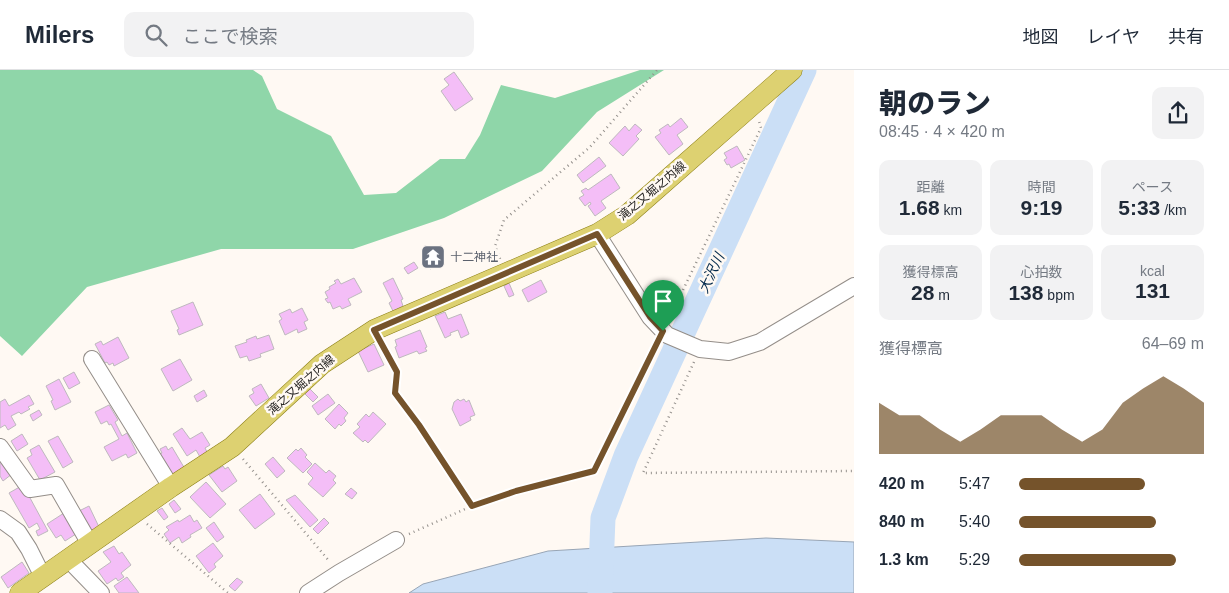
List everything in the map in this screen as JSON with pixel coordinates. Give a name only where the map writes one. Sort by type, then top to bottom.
[{"type":"main road","name":"滝之又堀之内線","points":[[20,593],[171,486],[232,447],[322,364],[374,330],[597,234],[627,215],[792,70]]},
{"type":"street","points":[[597,234],[650,317],[665,333],[699,349],[730,352],[760,342],[854,286]]},
{"type":"street","points":[[92,358],[171,486]]},
{"type":"street","points":[[0,447],[30,489],[56,484],[90,544]]},
{"type":"street","points":[[0,519],[18,532],[43,577]]},
{"type":"street","points":[[308,593],[338,573],[396,540]]},
{"type":"street","points":[[68,559],[101,593]]},
{"type":"path","points":[[505,274],[495,246],[504,220],[590,148],[656,70]]},
{"type":"path","points":[[396,540],[472,506],[516,491],[594,471],[665,333],[761,128],[753,103]]},
{"type":"path","points":[[374,330],[397,372],[395,393],[419,425],[472,506]]},
{"type":"path","points":[[699,349],[643,473],[854,471]]},
{"type":"path","points":[[232,447],[338,573]]},
{"type":"path","points":[[135,512],[157,534],[228,593]]},
{"type":"green space","points":[[0,70],[253,70],[262,76],[277,109],[331,136],[364,195],[396,193],[440,159],[465,159],[480,135],[501,85],[555,98],[640,70],[664,70],[597,112],[542,171],[444,218],[353,249],[221,249],[87,287],[22,356],[0,336]]},
{"type":"water","points":[[766,538],[854,542],[854,593],[409,593],[423,584],[548,551]]},
{"type":"building","points":[[454,72],[473,99],[455,111],[441,91],[449,85],[444,79]]},
{"type":"building","points":[[681,118],[688,127],[677,135],[683,144],[669,155],[655,137],[661,133],[659,130],[668,124],[670,127]]},
{"type":"building","points":[[635,124],[642,130],[636,136],[639,139],[623,156],[609,143],[625,126],[629,131]]},
{"type":"building","points":[[737,146],[745,160],[731,168],[724,160],[727,158],[724,153]]},
{"type":"building","points":[[599,157],[606,166],[583,183],[577,175]]},
{"type":"building","points":[[611,174],[620,188],[601,201],[606,208],[595,216],[588,206],[591,204],[590,202],[585,206],[579,198],[584,195],[581,191],[586,188],[588,190]]},
{"type":"building","name":"十二神社","points":[[429,247],[432,250],[436,247],[444,259],[440,261],[442,264],[430,269],[422,256],[425,254],[423,251]]},
{"type":"building","points":[[414,262],[418,268],[408,274],[404,268]]},
{"type":"building","points":[[354,278],[362,292],[348,299],[351,305],[342,309],[340,306],[333,309],[330,302],[328,303],[325,299],[328,298],[325,292],[338,279],[341,284]]},
{"type":"building","points":[[393,278],[403,299],[401,300],[403,306],[393,311],[389,303],[392,301],[383,283]]},
{"type":"building","points":[[541,280],[547,292],[528,302],[522,290]]},
{"type":"building","points":[[509,283],[514,295],[509,297],[504,286]]},
{"type":"building","points":[[193,302],[203,325],[179,335],[177,330],[179,329],[171,311]]},
{"type":"building","points":[[302,308],[308,320],[304,322],[307,329],[298,333],[297,329],[285,335],[279,321],[282,319],[279,314],[290,309],[292,313]]},
{"type":"building","points":[[445,312],[448,319],[461,314],[469,334],[461,338],[458,330],[450,333],[451,335],[445,338],[435,316]]},
{"type":"building","points":[[420,330],[427,351],[419,354],[417,351],[399,358],[395,347],[397,346],[395,340]]},
{"type":"building","points":[[269,335],[274,349],[260,354],[261,357],[249,361],[247,356],[240,358],[235,346],[247,342],[246,340],[256,336],[257,339]]},
{"type":"building","points":[[118,337],[129,358],[114,366],[113,363],[109,365],[107,362],[105,363],[95,344],[101,341],[103,345]]},
{"type":"building","points":[[374,344],[384,365],[368,372],[358,351]]},
{"type":"building","points":[[180,359],[192,380],[173,391],[161,369]]},
{"type":"building","points":[[74,372],[80,383],[69,389],[63,378]]},
{"type":"building","points":[[59,379],[71,402],[55,410],[51,401],[53,400],[46,386]]},
{"type":"building","points":[[261,384],[269,398],[256,406],[249,396],[254,393],[252,389]]},
{"type":"building","points":[[310,389],[318,397],[313,402],[305,394]]},
{"type":"building","points":[[204,390],[207,396],[197,402],[194,396]]},
{"type":"building","points":[[328,394],[335,403],[318,415],[312,406]]},
{"type":"building","points":[[29,395],[34,404],[28,407],[30,409],[21,414],[19,412],[11,416],[16,425],[8,430],[5,425],[0,428],[0,402],[5,399],[9,406]]},
{"type":"building","points":[[458,399],[460,401],[464,399],[466,402],[469,400],[475,415],[470,417],[471,420],[460,426],[452,409],[454,402]]},
{"type":"building","points":[[339,404],[348,413],[344,418],[346,421],[341,426],[339,424],[335,429],[325,419]]},
{"type":"building","points":[[109,405],[118,420],[115,422],[122,436],[127,433],[137,453],[128,458],[126,454],[112,461],[104,447],[119,439],[111,424],[109,425],[107,421],[101,424],[95,412]]},
{"type":"building","points":[[39,410],[42,415],[33,421],[30,415]]},
{"type":"building","points":[[373,412],[386,424],[368,443],[365,440],[363,442],[353,433],[360,427],[357,424],[366,414],[369,417]]},
{"type":"building","points":[[182,428],[190,439],[202,432],[210,445],[205,448],[207,452],[200,457],[196,450],[187,456],[173,434]]},
{"type":"building","points":[[22,434],[28,444],[17,451],[11,441]]},
{"type":"building","points":[[58,436],[73,462],[63,468],[48,441]]},
{"type":"building","points":[[39,445],[55,472],[40,480],[27,458],[32,455],[30,450]]},
{"type":"building","points":[[166,446],[168,450],[172,447],[185,469],[173,475],[160,454],[162,453],[160,449]]},
{"type":"building","points":[[301,448],[307,455],[305,457],[312,464],[303,473],[287,458],[296,449],[298,451]]},
{"type":"building","points":[[0,455],[12,474],[3,481],[0,476]]},
{"type":"building","points":[[273,457],[285,471],[277,478],[265,464]]},
{"type":"building","points":[[315,463],[326,473],[329,470],[336,476],[333,480],[336,483],[323,497],[308,484],[313,478],[307,472]]},
{"type":"building","points":[[223,466],[225,469],[228,467],[237,481],[222,492],[209,475]]},
{"type":"building","points":[[206,482],[226,504],[210,518],[190,497]]},
{"type":"building","points":[[23,485],[48,531],[38,536],[36,531],[40,529],[37,523],[29,528],[9,493]]},
{"type":"building","points":[[351,488],[357,493],[352,499],[345,494]]},
{"type":"building","points":[[260,494],[275,514],[255,529],[239,510]]},
{"type":"building","points":[[295,495],[318,520],[310,527],[286,500]]},
{"type":"building","points":[[174,500],[181,509],[175,513],[169,504]]},
{"type":"building","points":[[89,506],[99,527],[89,532],[79,511]]},
{"type":"building","points":[[162,508],[168,517],[164,520],[157,511]]},
{"type":"building","points":[[64,513],[76,534],[65,541],[61,535],[56,538],[47,524]]},
{"type":"building","points":[[190,515],[194,522],[197,520],[202,528],[190,535],[191,537],[182,543],[179,537],[170,543],[164,534],[169,530],[166,527]]},
{"type":"building","points":[[324,518],[329,523],[318,534],[313,529]]},
{"type":"building","points":[[214,522],[224,537],[217,542],[206,528]]},
{"type":"building","points":[[213,543],[223,556],[214,564],[216,567],[209,573],[196,556]]},
{"type":"building","points":[[114,546],[119,554],[122,552],[131,565],[121,573],[124,577],[118,581],[116,578],[107,584],[98,571],[111,562],[103,552]]},
{"type":"building","points":[[22,562],[29,573],[8,588],[1,577]]},
{"type":"building","points":[[127,577],[139,593],[119,593],[114,586]]},
{"type":"building","points":[[237,578],[243,582],[235,591],[229,586]]},
{"type":"waterway","name":"大沢川","points":[[600,593],[603,518],[626,456],[804,70]]},
{"type":"place","name":"十二神社","points":[[433,257]]},
{"type":"route","points":[[597,234],[650,317],[663,331],[594,471],[516,491],[472,506],[419,425],[395,393],[397,372],[374,330],[597,234]]}]
